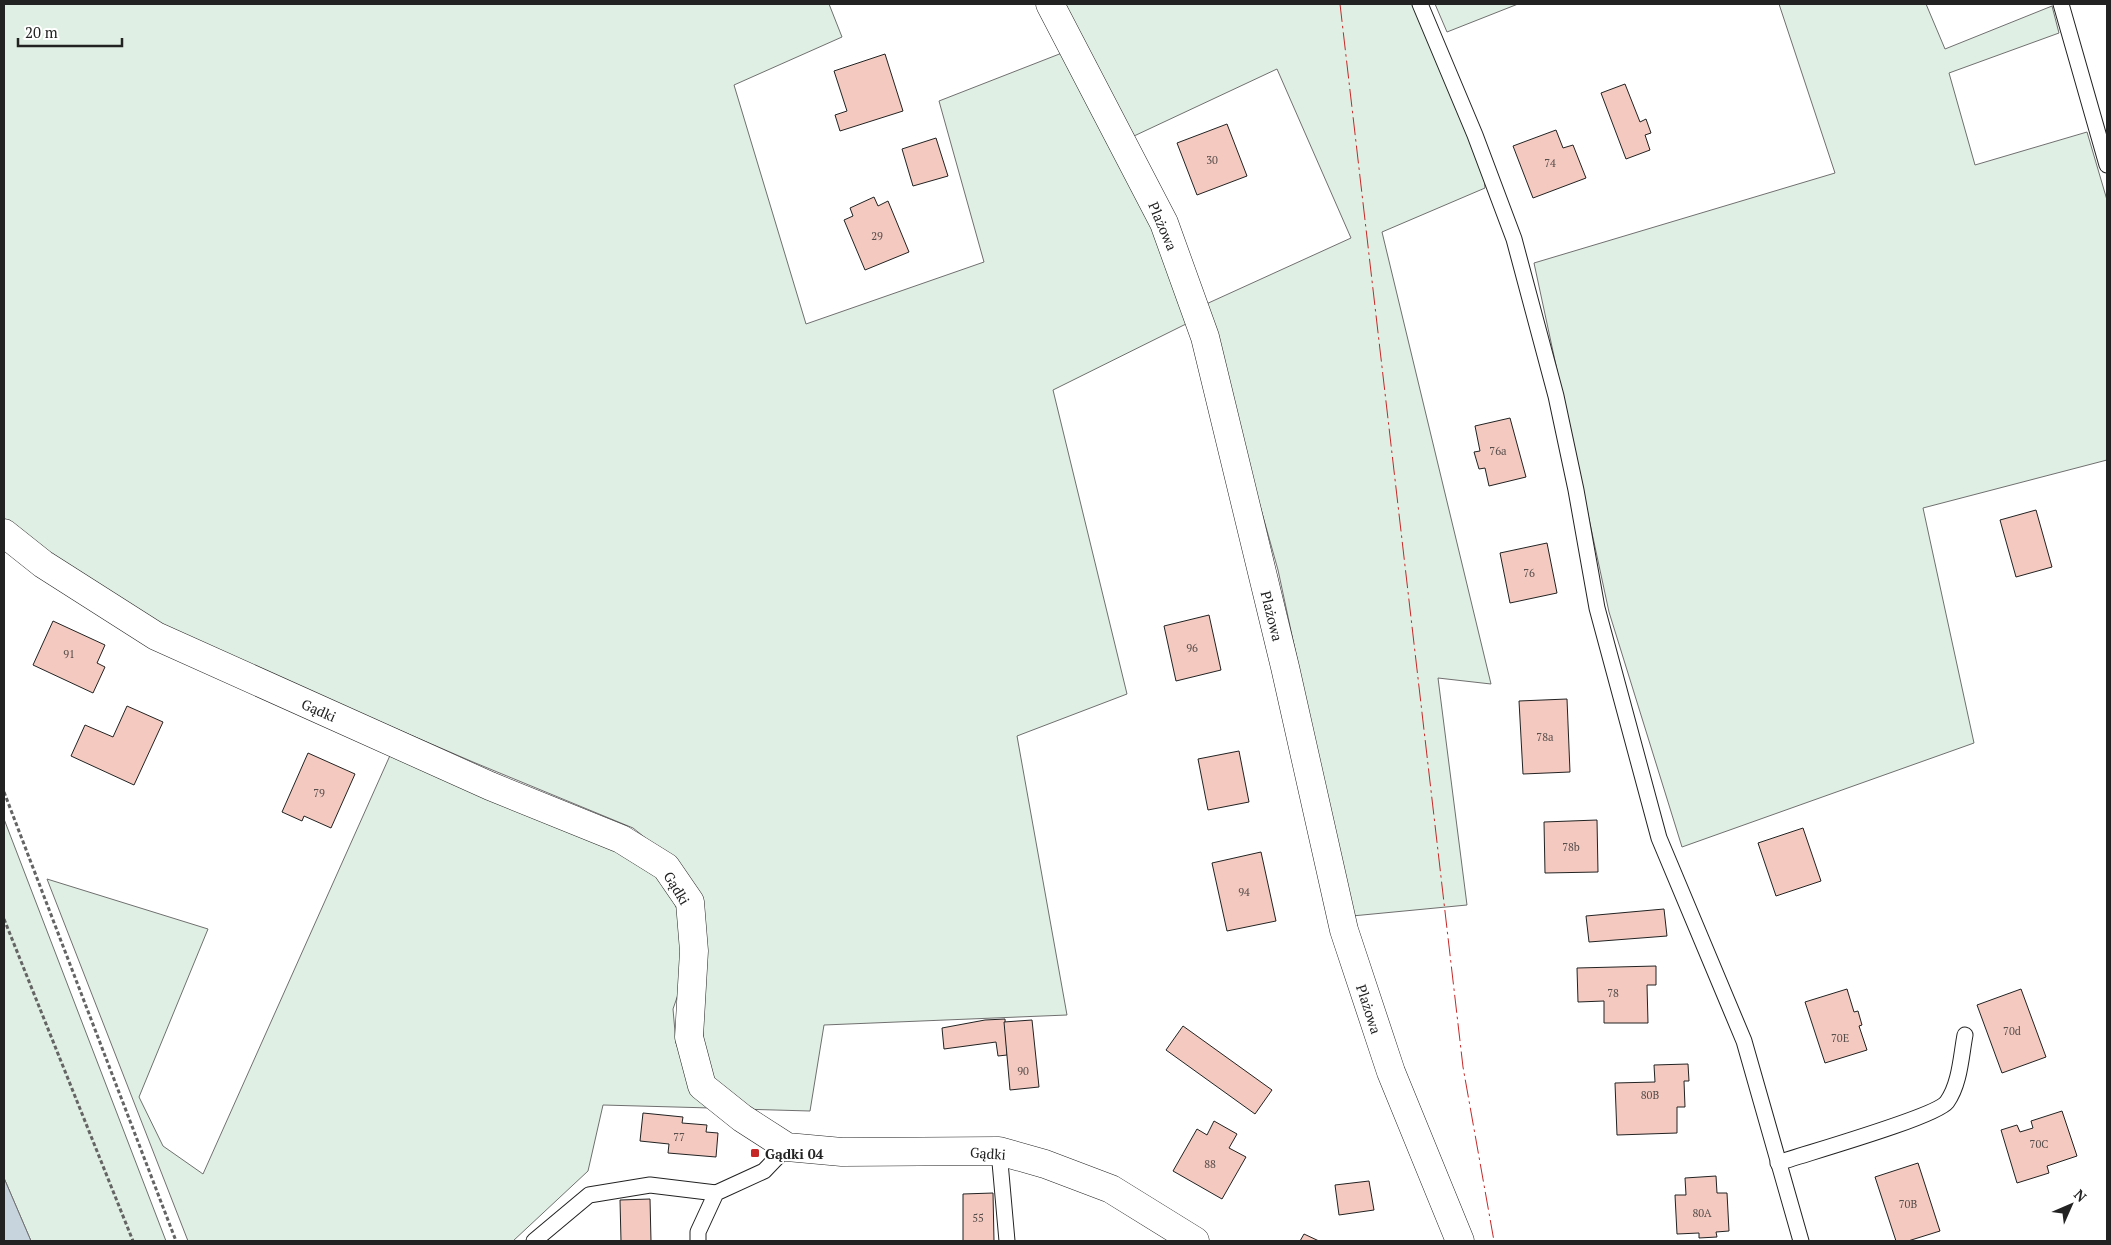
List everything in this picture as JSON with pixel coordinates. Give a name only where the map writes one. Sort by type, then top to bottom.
[{"type":"street","name":"Plażowa","points":[[1050,4],[1164,224],[1204,337],[1285,667],[1344,930],[1391,1072],[1460,1241]]},
{"type":"street","name":"Gądki","points":[[4,533],[43,564],[156,636],[490,786],[621,839],[666,867],[690,902],[694,951],[690,1037],[702,1086],[742,1118],[787,1147],[842,1152],[999,1150],[1045,1164],[1110,1190],[1195,1241]]},
{"type":"lane","points":[[1420,4],[1475,135],[1514,239],[1558,405],[1576,490],[1597,608],[1659,838],[1744,1041],[1801,1241]]},
{"type":"lane","points":[[2061,4],[2107,165]]},
{"type":"lane","points":[[1778,1163],[1922,1116],[1947,1102],[1957,1079],[1965,1035]]},
{"type":"lane","points":[[534,1241],[589,1195],[650,1185],[716,1193],[764,1171],[787,1147]]},
{"type":"lane","points":[[999,1150],[1007,1241]]},
{"type":"lane","points":[[698,1241],[698,1232],[716,1193]]},
{"type":"path","points":[[4,792],[176,1241]]},
{"type":"path","points":[[4,918],[133,1241]]},
{"type":"green space","points":[[4,4],[829,4],[842,37],[734,85],[806,324],[984,262],[939,101],[1062,53],[1150,218],[1192,321],[1053,390],[1127,694],[1017,736],[1067,1015],[824,1025],[810,1111],[739,1109],[703,1065],[703,959],[668,856],[633,828],[473,762],[159,626],[36,547],[4,518]]},
{"type":"green space","points":[[1064,4],[1415,4],[1483,167],[1485,188],[1382,232],[1491,684],[1438,678],[1467,905],[1352,916],[1278,570],[1204,305],[1351,238],[1277,69],[1134,136]]},
{"type":"green space","points":[[1435,4],[1518,4],[1447,32]]},
{"type":"green space","points":[[1779,4],[1926,4],[1945,49],[2052,6],[2059,33],[1949,73],[1975,165],[2087,132],[2107,200],[2107,460],[1923,508],[1974,743],[1682,847],[1609,612],[1534,263],[1835,173]]},
{"type":"green space","points":[[392,751],[639,861],[668,887],[680,917],[682,983],[673,1009],[676,1043],[688,1077],[711,1108],[603,1105],[588,1171],[513,1241],[188,1241],[47,879],[208,929],[139,1097],[163,1146],[203,1174]]},
{"type":"green space","points":[[4,819],[166,1241],[31,1241],[4,1178]]},
{"type":"shaded area","points":[[4,1178],[31,1241],[4,1241]]},
{"type":"building","points":[[885,54],[903,111],[840,131],[835,115],[847,111],[834,71]]},
{"type":"building","points":[[1625,84],[1640,122],[1646,119],[1651,133],[1645,135],[1650,150],[1626,159],[1601,93]]},
{"type":"building","points":[[1227,124],[1247,176],[1197,195],[1177,143]]},
{"type":"building","points":[[1556,130],[1563,148],[1573,145],[1586,178],[1533,198],[1513,146]]},
{"type":"building","points":[[936,138],[948,176],[913,186],[902,149]]},
{"type":"building","points":[[874,197],[878,206],[888,201],[909,252],[865,270],[844,220],[853,216],[850,208]]},
{"type":"building","points":[[1510,418],[1526,477],[1489,486],[1485,468],[1479,469],[1474,452],[1480,451],[1475,426]]},
{"type":"building","points":[[2036,510],[2052,567],[2016,577],[2000,520]]},
{"type":"building","points":[[1547,543],[1557,593],[1510,603],[1500,553]]},
{"type":"building","points":[[1209,615],[1221,670],[1176,681],[1164,626]]},
{"type":"building","points":[[53,621],[105,645],[97,663],[105,667],[93,693],[33,665]]},
{"type":"building","points":[[1567,699],[1570,772],[1523,774],[1519,701]]},
{"type":"building","points":[[127,706],[163,722],[134,785],[71,756],[85,725],[113,737]]},
{"type":"building","points":[[1239,751],[1249,802],[1208,810],[1198,759]]},
{"type":"building","points":[[308,753],[355,774],[331,828],[304,816],[302,821],[282,812]]},
{"type":"building","points":[[1597,820],[1598,872],[1545,873],[1544,822]]},
{"type":"building","points":[[1803,828],[1821,881],[1776,896],[1758,843]]},
{"type":"building","points":[[1261,852],[1276,921],[1227,931],[1212,863]]},
{"type":"building","points":[[1664,909],[1667,936],[1589,942],[1586,916]]},
{"type":"building","points":[[1656,966],[1656,985],[1647,985],[1648,1023],[1604,1023],[1604,1001],[1578,1002],[1577,968]]},
{"type":"building","points":[[1847,989],[1854,1012],[1858,1011],[1862,1025],[1859,1026],[1867,1050],[1825,1063],[1805,1002]]},
{"type":"building","points":[[2021,989],[2046,1057],[2002,1073],[1977,1005]]},
{"type":"building","points":[[1005,1019],[1007,1055],[998,1056],[996,1042],[944,1049],[942,1028],[985,1020]]},
{"type":"building","points":[[1032,1020],[1039,1087],[1010,1090],[1004,1022]]},
{"type":"building","points":[[1183,1026],[1272,1090],[1255,1114],[1166,1050]]},
{"type":"building","points":[[1688,1064],[1689,1081],[1684,1081],[1685,1107],[1677,1107],[1677,1133],[1617,1135],[1615,1083],[1655,1082],[1654,1065]]},
{"type":"building","points":[[2062,1111],[2077,1156],[2047,1166],[2049,1173],[2017,1183],[2001,1130],[2017,1125],[2020,1132],[2033,1128],[2031,1121]]},
{"type":"building","points":[[643,1113],[683,1117],[682,1123],[707,1125],[706,1132],[718,1133],[716,1157],[668,1153],[669,1144],[640,1141]]},
{"type":"building","points":[[1214,1121],[1237,1134],[1229,1148],[1246,1157],[1222,1199],[1173,1171],[1197,1129],[1207,1135]]},
{"type":"building","points":[[1918,1163],[1940,1231],[1908,1241],[1896,1241],[1875,1177]]},
{"type":"building","points":[[1716,1176],[1717,1193],[1727,1193],[1729,1231],[1716,1232],[1717,1237],[1699,1238],[1699,1233],[1677,1234],[1675,1195],[1686,1195],[1685,1178]]},
{"type":"building","points":[[1369,1181],[1374,1210],[1339,1215],[1335,1185]]},
{"type":"building","points":[[993,1193],[994,1241],[963,1241],[963,1194]]},
{"type":"building","points":[[650,1199],[651,1241],[621,1241],[620,1200]]},
{"type":"building","points":[[1304,1234],[1319,1241],[1300,1241]]},
{"type":"power","points":[[1340,4],[1463,1067],[1494,1241]]},
{"type":"place","name":"Gądki 04","points":[[755,1153]]}]
